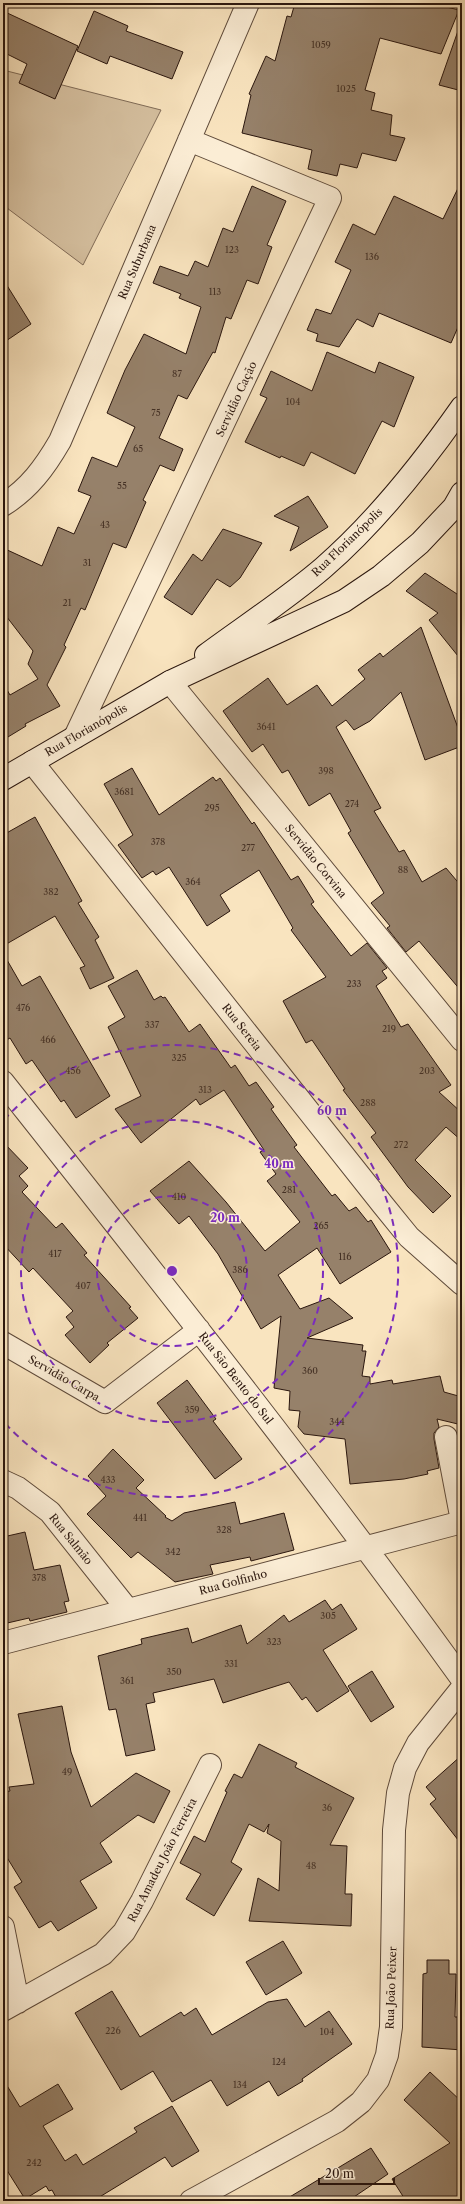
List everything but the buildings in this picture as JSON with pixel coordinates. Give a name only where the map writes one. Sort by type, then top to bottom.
[{"type":"street","name":"Rua Suburbana","points":[[3,505],[28,487],[47,462],[60,441],[248,3]]},
{"type":"street","name":"Servidão Cação","points":[[75,737],[330,198],[189,140]]},
{"type":"street","name":"Rua Florianópolis","points":[[170,682],[323,568],[386,504],[462,407]]},
{"type":"street","name":"Rua Florianópolis","points":[[3,779],[170,682],[344,601],[381,576],[420,543],[454,507],[462,493]]},
{"type":"street","name":"Servidão Corvina","points":[[170,682],[462,1040]]},
{"type":"street","name":"Rua Sereia","points":[[32,762],[383,1206],[409,1237],[462,1284]]},
{"type":"street","name":"Rua São Bento do Sul","points":[[3,1082],[199,1330],[367,1547],[462,1679]]},
{"type":"street","name":"Servidão Carpa","points":[[3,1343],[105,1402],[199,1330]]},
{"type":"street","points":[[446,1436],[462,1521]]},
{"type":"street","name":"Rua Salmão","points":[[3,1481],[18,1488],[50,1512],[128,1610]]},
{"type":"street","name":"Rua Golfinho","points":[[3,1643],[462,1521]]},
{"type":"street","name":"Rua João Peixer","points":[[191,2201],[337,2121],[361,2102],[378,2080],[387,2055],[391,2027],[394,1830],[398,1793],[405,1768],[418,1743],[462,1688]]},
{"type":"street","name":"Rua Amadeu João Ferreira","points":[[11,2006],[103,1954],[124,1932],[142,1901],[210,1765]]},
{"type":"street","points":[[3,1927],[11,2006]]},
{"type":"shaded area","points":[[3,70],[161,110],[83,265],[3,205]]}]
